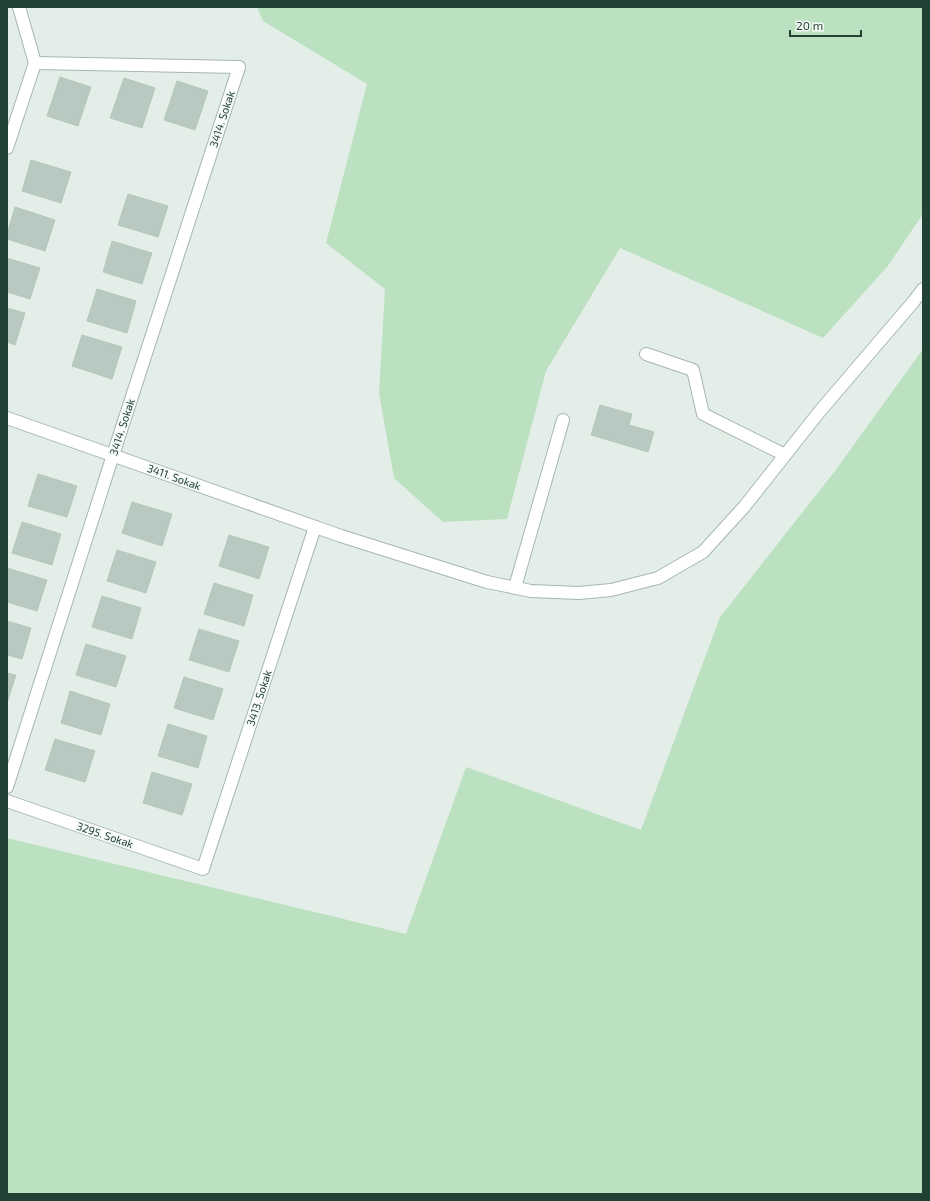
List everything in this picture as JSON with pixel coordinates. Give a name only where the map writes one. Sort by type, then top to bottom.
[{"type":"street","points":[[7,148],[35,63],[19,7]]},
{"type":"street","name":"3414. Sokak","points":[[7,787],[239,67],[35,63]]},
{"type":"street","name":"3411. Sokak","points":[[7,418],[314,527],[487,582],[531,591],[579,594],[610,590],[658,578],[703,552],[744,507],[820,411],[923,289]]},
{"type":"street","points":[[646,354],[693,370],[703,414],[785,455]]},
{"type":"street","points":[[515,588],[563,420]]},
{"type":"street","name":"3413. Sokak","points":[[203,869],[314,527]]},
{"type":"street","name":"3295. Sokak","points":[[7,800],[203,869]]},
{"type":"green space","points":[[257,7],[923,7],[923,214],[887,267],[823,338],[620,248],[546,371],[507,519],[443,522],[394,478],[379,393],[385,289],[326,243],[367,84],[263,21]]},
{"type":"green space","points":[[923,349],[923,1194],[7,1194],[7,838],[406,934],[466,767],[641,830],[720,617],[835,471]]},
{"type":"building","points":[[60,77],[91,87],[78,126],[47,116]]},
{"type":"building","points":[[124,78],[155,88],[142,128],[110,118]]},
{"type":"building","points":[[177,81],[208,91],[195,130],[164,120]]},
{"type":"building","points":[[31,160],[71,172],[61,203],[22,191]]},
{"type":"building","points":[[128,194],[168,206],[158,237],[118,225]]},
{"type":"building","points":[[15,207],[55,220],[45,251],[7,239],[7,234]]},
{"type":"building","points":[[112,241],[152,253],[142,284],[103,272]]},
{"type":"building","points":[[7,258],[40,268],[30,299],[7,292]]},
{"type":"building","points":[[97,289],[136,301],[127,333],[87,321]]},
{"type":"building","points":[[7,308],[25,313],[15,345],[7,342]]},
{"type":"building","points":[[82,335],[122,347],[112,379],[72,366]]},
{"type":"building","points":[[600,405],[632,414],[629,425],[654,432],[648,452],[591,435]]},
{"type":"building","points":[[38,474],[77,486],[67,517],[28,506]]},
{"type":"building","points":[[132,502],[172,514],[162,546],[122,533]]},
{"type":"building","points":[[22,522],[61,534],[52,565],[12,553]]},
{"type":"building","points":[[229,535],[269,547],[259,579],[219,566]]},
{"type":"building","points":[[117,550],[156,562],[146,593],[107,581]]},
{"type":"building","points":[[7,568],[47,580],[37,611],[7,602]]},
{"type":"building","points":[[214,583],[253,595],[244,626],[204,614]]},
{"type":"building","points":[[102,596],[141,608],[132,639],[92,627]]},
{"type":"building","points":[[7,621],[31,628],[22,659],[7,655]]},
{"type":"building","points":[[199,629],[239,641],[229,672],[189,660]]},
{"type":"building","points":[[86,644],[126,656],[116,687],[76,675]]},
{"type":"building","points":[[7,673],[16,675],[7,703]]},
{"type":"building","points":[[184,677],[223,689],[213,720],[174,708]]},
{"type":"building","points":[[70,691],[110,704],[101,735],[61,723]]},
{"type":"building","points":[[168,724],[207,736],[198,768],[158,756]]},
{"type":"building","points":[[55,739],[95,751],[85,782],[45,770]]},
{"type":"building","points":[[152,772],[192,784],[182,815],[143,803]]}]
